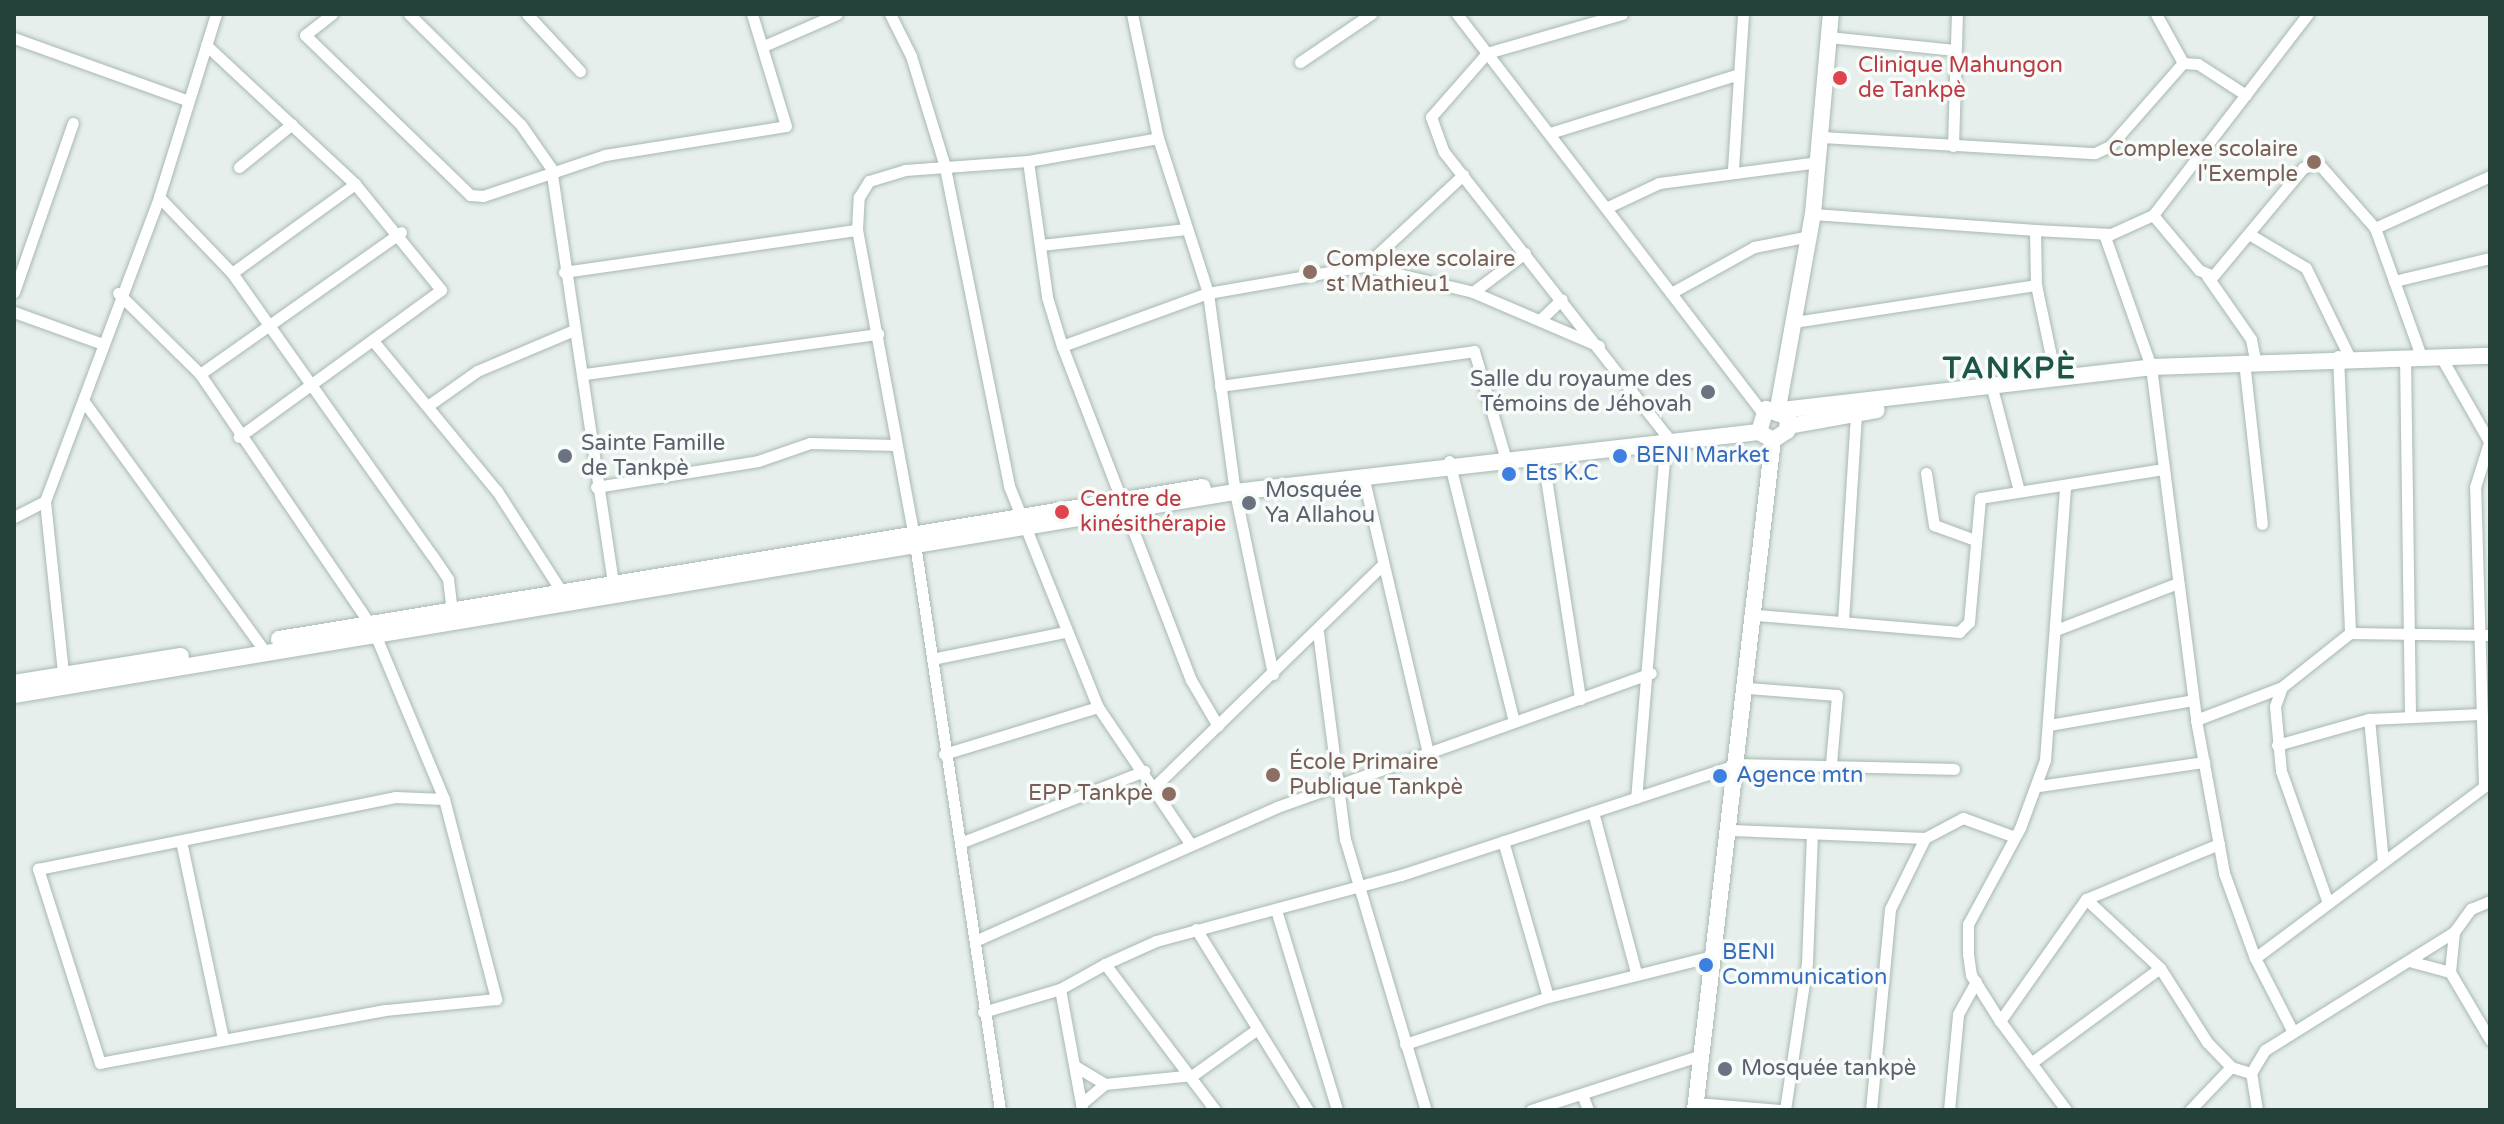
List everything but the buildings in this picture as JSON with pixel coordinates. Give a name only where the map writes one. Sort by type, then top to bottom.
[{"type":"main road","points":[[1696,1106],[1757,615],[1771,422],[1794,322],[1813,214],[1831,14]]},
{"type":"main road","points":[[14,683],[64,680],[375,632],[915,544],[1234,487],[1450,465],[1543,459],[1940,395],[2151,367],[2344,356],[2490,356]]},
{"type":"main road","points":[[1771,422],[1856,414],[1940,395]]},
{"type":"main road","points":[[1234,487],[1364,480],[1504,453],[1666,440]]},
{"type":"main road","points":[[14,695],[64,680]]},
{"type":"street","points":[[64,680],[45,501],[85,403],[100,343],[118,293],[159,197],[186,100],[216,14]]},
{"type":"street","points":[[332,14],[305,35],[470,195],[551,168],[786,126],[766,45],[752,14]]},
{"type":"street","points":[[409,14],[521,125],[551,168],[564,272],[585,374],[596,487],[613,593]]},
{"type":"street","points":[[527,14],[580,71]]},
{"type":"street","points":[[766,45],[837,14]]},
{"type":"street","points":[[890,14],[911,56],[944,163],[995,441],[1065,632],[1098,707],[1155,786],[1191,845]]},
{"type":"street","points":[[1300,62],[1371,14]]},
{"type":"street","points":[[1457,14],[1771,422]]},
{"type":"street","points":[[1622,14],[1487,53],[1431,117],[1463,175],[1600,347],[1666,440],[1651,673],[1636,798]]},
{"type":"street","points":[[1733,169],[1743,14]]},
{"type":"street","points":[[1953,146],[1957,14]]},
{"type":"street","points":[[2157,14],[2183,63]]},
{"type":"street","points":[[1813,214],[2104,234],[2153,215],[2308,14]]},
{"type":"street","points":[[1137,16],[1158,138],[1208,293],[1234,487],[1273,674]]},
{"type":"street","points":[[1829,37],[1954,50]]},
{"type":"street","points":[[14,38],[186,100]]},
{"type":"street","points":[[206,45],[355,184],[401,232],[441,290],[374,342],[239,437]]},
{"type":"street","points":[[2183,63],[2198,64],[2246,95]]},
{"type":"street","points":[[1822,137],[1953,146],[2103,150],[2183,63]]},
{"type":"street","points":[[1550,133],[1739,74]]},
{"type":"street","points":[[14,292],[73,123]]},
{"type":"street","points":[[239,167],[292,124]]},
{"type":"street","points":[[1000,1110],[983,1012],[977,940],[944,754],[915,544],[857,230],[859,197],[869,181],[944,163],[1028,161],[1158,138]]},
{"type":"street","points":[[1028,161],[1062,346],[1128,505],[1191,680],[1218,726]]},
{"type":"street","points":[[1608,207],[1659,183],[1733,169],[1819,162]]},
{"type":"street","points":[[2207,276],[2249,234],[2303,168],[2318,163],[2375,228],[2394,281],[2413,356],[2410,716]]},
{"type":"street","points":[[1365,266],[1463,175]]},
{"type":"street","points":[[2375,228],[2490,176]]},
{"type":"street","points":[[232,273],[355,184]]},
{"type":"street","points":[[159,197],[232,273],[267,329],[448,579],[453,618]]},
{"type":"street","points":[[2153,215],[2207,276],[2251,339],[2249,360],[2262,524]]},
{"type":"street","points":[[1041,245],[1186,229]]},
{"type":"street","points":[[564,272],[857,230]]},
{"type":"street","points":[[2035,230],[2036,285],[2056,380]]},
{"type":"street","points":[[200,374],[401,232]]},
{"type":"street","points":[[2104,234],[2151,367],[2193,700],[2219,844],[2255,958],[2293,1032]]},
{"type":"street","points":[[2249,234],[2306,268],[2344,356],[2350,633]]},
{"type":"street","points":[[1671,293],[1754,247],[1809,236]]},
{"type":"street","points":[[1473,292],[1525,253]]},
{"type":"street","points":[[2394,281],[2490,258]]},
{"type":"street","points":[[1062,346],[1208,293],[1365,266],[1473,292],[1600,347]]},
{"type":"street","points":[[1794,322],[2036,285]]},
{"type":"street","points":[[118,293],[200,374],[239,437],[375,632],[444,799],[496,999],[223,1039],[100,1063],[38,869],[395,797],[444,799]]},
{"type":"street","points":[[1540,320],[1562,299]]},
{"type":"street","points":[[14,312],[100,343]]},
{"type":"street","points":[[429,405],[477,371],[574,330]]},
{"type":"street","points":[[585,374],[878,334]]},
{"type":"street","points":[[374,342],[429,405],[566,600]]},
{"type":"street","points":[[1220,386],[1474,351],[1504,453]]},
{"type":"street","points":[[2255,958],[2487,784],[2480,714],[2484,634],[2475,487],[2489,440],[2441,357]]},
{"type":"street","points":[[1992,388],[2019,491]]},
{"type":"street","points":[[85,403],[264,647]]},
{"type":"street","points":[[1843,621],[1856,414]]},
{"type":"street","points":[[596,487],[758,461],[810,443],[896,445]]},
{"type":"street","points":[[1543,459],[1580,699]]},
{"type":"street","points":[[1450,465],[1514,722]]},
{"type":"street","points":[[1757,615],[1959,632],[1969,622],[1980,498],[2065,488],[2163,469]]},
{"type":"street","points":[[1926,473],[1934,525],[1975,540]]},
{"type":"street","points":[[1364,480],[1428,752]]},
{"type":"street","points":[[2059,1107],[1976,982],[1968,924],[2039,786],[2049,725],[2065,488]]},
{"type":"street","points":[[14,517],[45,501]]},
{"type":"street","points":[[1155,786],[1318,632],[1382,565]]},
{"type":"street","points":[[2056,630],[2178,583]]},
{"type":"street","points":[[2196,720],[2282,687],[2350,633],[2409,631],[2484,634]]},
{"type":"street","points":[[932,659],[1065,632]]},
{"type":"street","points":[[1318,632],[1338,790],[1359,887],[1426,1110]]},
{"type":"street","points":[[977,940],[1191,845],[1338,790],[1428,752],[1651,673]]},
{"type":"street","points":[[2282,687],[2277,745],[2328,903]]},
{"type":"street","points":[[1748,688],[1837,695],[1831,764]]},
{"type":"street","points":[[2049,725],[2193,700]]},
{"type":"street","points":[[944,754],[1098,707]]},
{"type":"street","points":[[2277,745],[2369,719],[2480,714]]},
{"type":"street","points":[[2369,719],[2383,861]]},
{"type":"street","points":[[2039,786],[2204,762]]},
{"type":"street","points":[[983,1012],[1060,989],[1105,964],[1196,929],[1359,887],[1739,764],[1954,769]]},
{"type":"street","points":[[960,843],[1144,771]]},
{"type":"street","points":[[1593,812],[1636,973]]},
{"type":"street","points":[[1732,830],[1925,838],[1963,818],[2015,837]]},
{"type":"street","points":[[1696,1106],[1783,1110],[1807,963],[1812,835]]},
{"type":"street","points":[[1871,1110],[1890,909],[1925,838]]},
{"type":"street","points":[[181,841],[223,1039]]},
{"type":"street","points":[[1503,841],[1548,997]]},
{"type":"street","points":[[2000,1021],[2086,899],[2219,844]]},
{"type":"street","points":[[2086,899],[2160,968],[2231,1067],[2251,1073]]},
{"type":"street","points":[[2257,1110],[2251,1073],[2265,1050],[2454,932],[2471,909],[2490,901]]},
{"type":"street","points":[[1276,910],[1337,1110]]},
{"type":"street","points":[[1196,929],[1253,1032],[1308,1110]]},
{"type":"street","points":[[2454,932],[2450,972],[2490,1040]]},
{"type":"street","points":[[1405,1044],[1548,997],[1716,955]]},
{"type":"street","points":[[2407,961],[2450,972]]},
{"type":"street","points":[[1105,964],[1193,1075],[1215,1110]]},
{"type":"street","points":[[2031,1063],[2160,968]]},
{"type":"street","points":[[1949,1110],[1958,1014],[1976,982]]},
{"type":"street","points":[[1060,989],[1082,1107]]},
{"type":"street","points":[[1075,1066],[1105,1084],[1193,1075],[1253,1032]]},
{"type":"street","points":[[1531,1110],[1701,1055]]},
{"type":"street","points":[[2190,1110],[2231,1067]]},
{"type":"street","points":[[1082,1107],[1105,1084]]},
{"type":"street","points":[[1582,1094],[1588,1110]]},
{"type":"place","name":"Clinique Mahungon de Tankpè","points":[[1840,78]]},
{"type":"place","name":"Complexe scolaire l'Exemple","points":[[2314,162]]},
{"type":"place","name":"Complexe scolaire st Mathieu1","points":[[1310,272]]},
{"type":"place","name":"Salle du royaume des Témoins de Jéhovah","points":[[1708,392]]},
{"type":"place","name":"Sainte Famille de Tankpè","points":[[565,456]]},
{"type":"place","name":"BENI Market","points":[[1620,456]]},
{"type":"place","name":"Ets K.C","points":[[1509,474]]},
{"type":"place","name":"Mosquée Ya Allahou","points":[[1249,503]]},
{"type":"place","name":"Centre de kinésithérapie","points":[[1062,512]]},
{"type":"place","name":"École Primaire Publique Tankpè","points":[[1273,775]]},
{"type":"place","name":"Agence mtn","points":[[1720,776]]},
{"type":"place","name":"EPP Tankpè","points":[[1169,794]]},
{"type":"place","name":"BENI Communication","points":[[1706,965]]},
{"type":"place","name":"Mosquée tankpè","points":[[1725,1069]]},
{"type":"district","name":"TANKPÈ","points":[[2010,369]]}]
